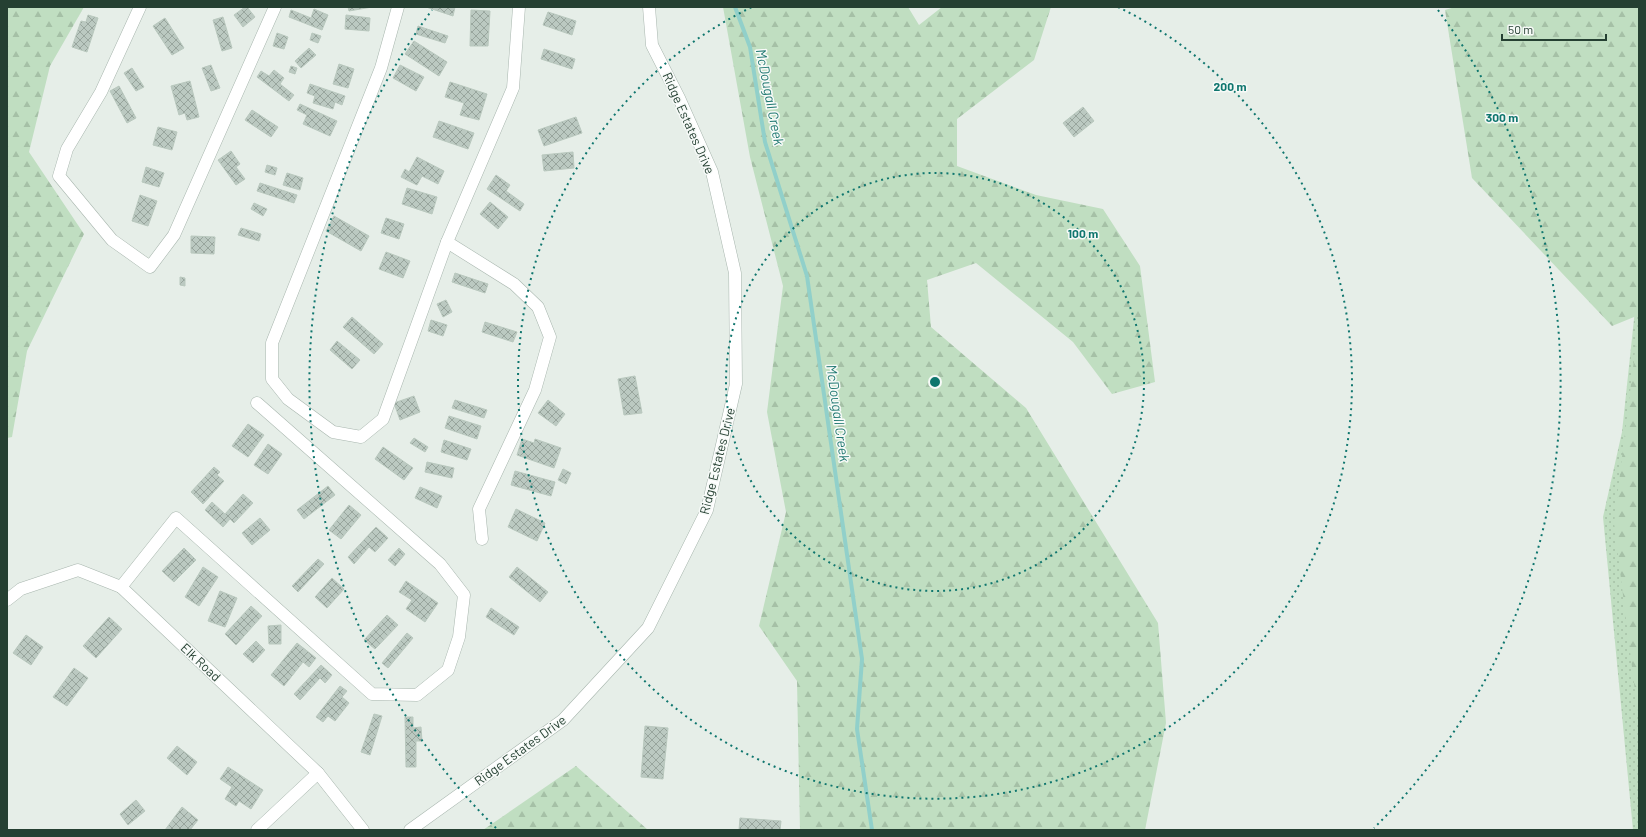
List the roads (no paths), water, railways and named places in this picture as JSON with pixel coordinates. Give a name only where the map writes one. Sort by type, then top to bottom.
[{"type":"street","points":[[140,7],[101,92],[67,149],[59,176],[112,240],[150,267],[174,234],[275,7]]},
{"type":"street","points":[[398,7],[381,68],[272,343],[272,379],[288,399],[333,432],[361,437],[383,418],[447,242],[513,88],[519,7]]},
{"type":"street","name":"Ridge Estates Drive","points":[[410,830],[563,720],[569,714],[648,628],[707,510],[736,384],[735,273],[712,172],[679,98],[652,45],[648,7]]},
{"type":"street","points":[[447,242],[514,284],[538,307],[550,337],[536,390],[479,509],[482,539]]},
{"type":"street","points":[[121,587],[176,518],[372,694],[417,695],[448,670],[459,637],[464,595],[440,564],[258,403]]},
{"type":"street","name":"Elk Road","points":[[7,600],[21,589],[78,570],[121,587],[318,773],[363,830]]},
{"type":"street","points":[[257,830],[318,773]]},
{"type":"waterway","name":"McDougall Creek","points":[[735,7],[750,47],[765,142],[807,276],[862,659],[857,729],[872,830]]}]
